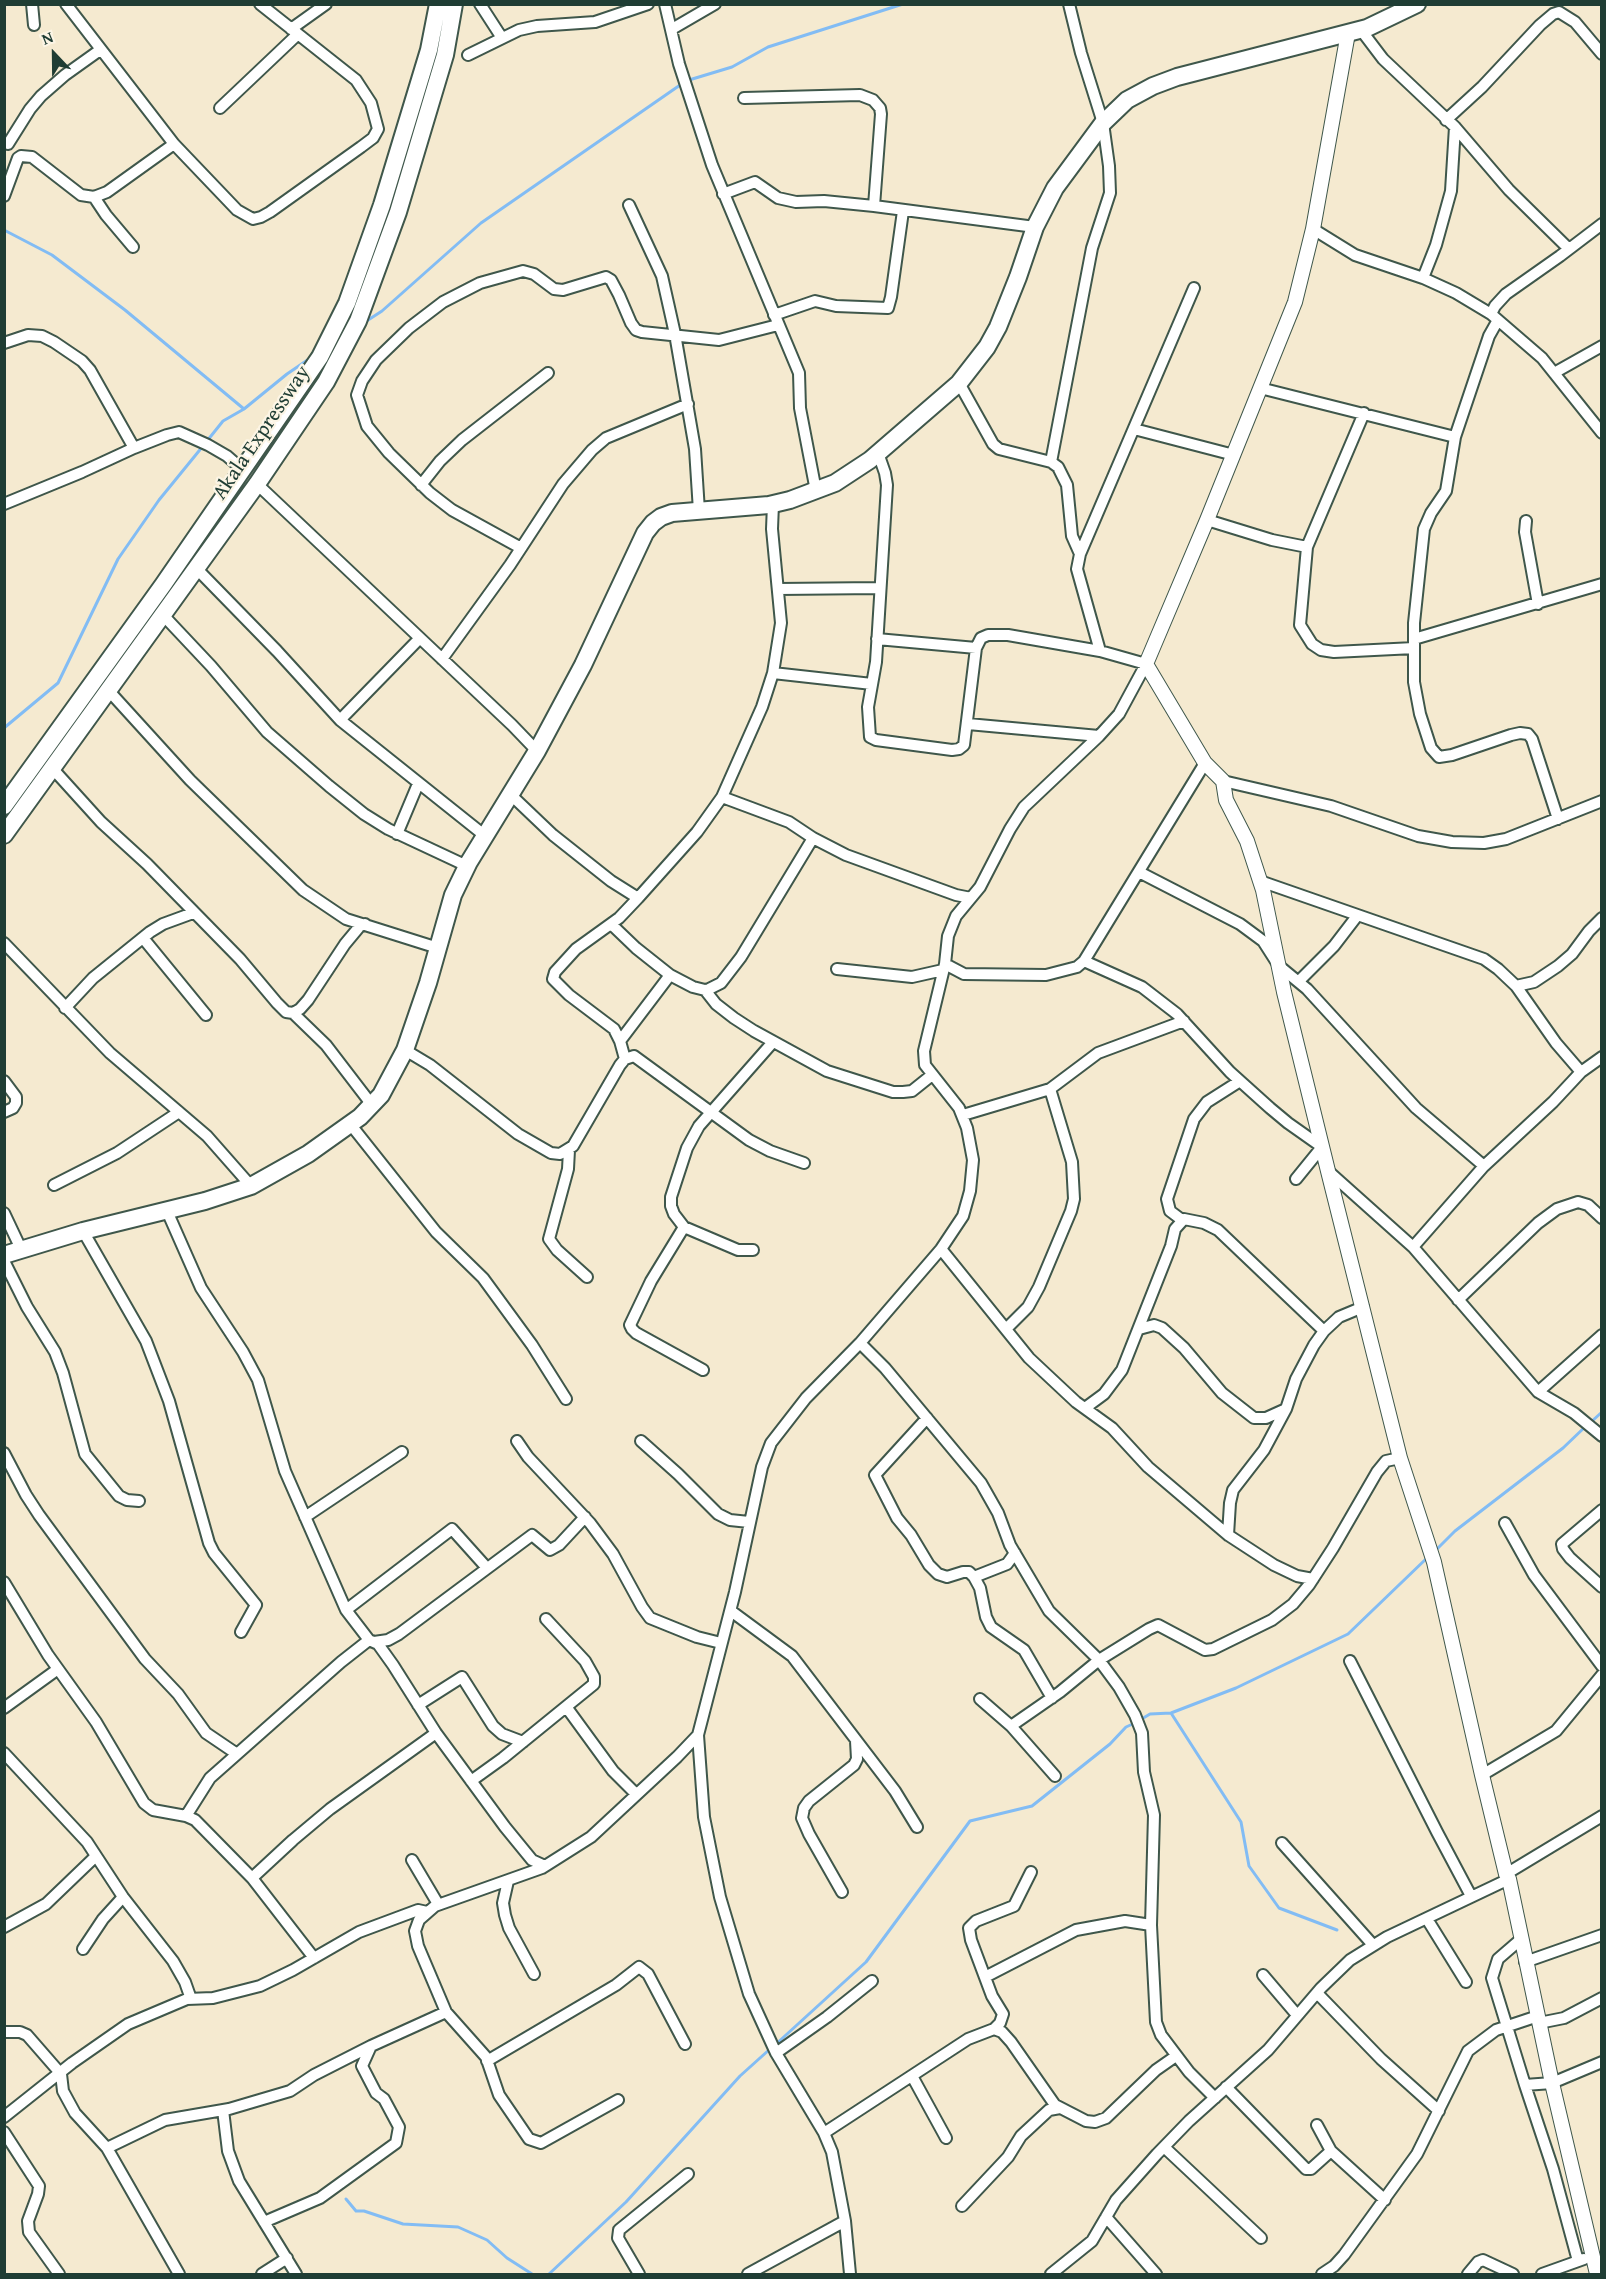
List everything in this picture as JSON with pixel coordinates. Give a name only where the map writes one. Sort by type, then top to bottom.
[{"type":"main road","name":"Akala Expressway","points":[[4,806],[163,585],[316,365],[347,303],[382,205],[429,50],[438,4]]},
{"type":"main road","name":"Akala Expressway","points":[[4,835],[109,691],[326,382],[358,321],[398,212],[445,55],[454,4]]},
{"type":"main road","points":[[4,1255],[83,1231],[167,1211],[251,1186],[308,1154],[351,1125],[381,1095],[405,1050],[453,895],[484,835],[537,751],[584,665],[645,533],[661,517],[672,513],[790,501],[835,483],[878,453],[959,383],[987,347],[998,327],[1035,227],[1055,188],[1103,123],[1127,100],[1161,83],[1355,32],[1417,4]]},
{"type":"main road","points":[[316,365],[326,382]]},
{"type":"main road","points":[[163,585],[176,596]]},
{"type":"street","points":[[32,4],[34,25]]},
{"type":"street","points":[[66,4],[174,144],[237,210],[253,219],[261,218],[270,212],[373,138],[378,129],[378,122],[371,103],[356,80],[260,4]]},
{"type":"street","points":[[220,108],[294,32],[326,4]]},
{"type":"street","points":[[480,4],[502,38]]},
{"type":"street","points":[[468,55],[519,30],[537,26],[595,22],[648,4]]},
{"type":"street","points":[[665,4],[679,64],[723,194],[801,381],[800,408],[816,490]]},
{"type":"street","points":[[672,29],[715,4]]},
{"type":"street","points":[[1051,462],[1092,248],[1110,194],[1103,123],[1081,53],[1069,4]]},
{"type":"street","points":[[1423,278],[1436,245],[1451,191],[1450,124],[1539,25],[1553,14],[1559,12],[1575,22],[1602,54]]},
{"type":"street","points":[[1355,32],[1450,124],[1509,190],[1569,249]]},
{"type":"street","points":[[850,2274],[845,2221],[832,2152],[824,2133],[776,2053],[749,1994],[720,1897],[704,1817],[698,1734],[730,1611],[762,1467],[771,1443],[806,1398],[860,1343],[941,1249],[963,1216],[970,1191],[973,1160],[963,1115],[925,1065],[924,1051],[944,967],[948,936],[956,916],[980,887],[1024,807],[1119,714],[1146,664],[1234,455],[1295,302],[1355,32]]},
{"type":"street","points":[[100,50],[40,96],[6,142],[21,156],[32,157],[81,195],[94,197],[107,192],[174,144]]},
{"type":"street","points":[[744,99],[860,95],[873,100],[880,108],[881,114],[874,206]]},
{"type":"street","points":[[4,196],[18,158],[21,156]]},
{"type":"street","points":[[723,194],[755,182],[778,198],[796,202],[824,201],[874,206],[1035,227]]},
{"type":"street","points":[[94,197],[133,247]]},
{"type":"street","points":[[628,204],[662,276],[688,404],[695,449],[699,511]]},
{"type":"street","points":[[521,549],[452,510],[421,485],[389,453],[367,426],[357,395],[362,381],[376,360],[409,328],[443,302],[480,283],[523,271],[534,274],[554,289],[563,290],[606,277],[615,287],[636,330],[719,340],[776,320],[815,301],[836,306],[888,308],[903,211]]},
{"type":"street","points":[[1558,819],[1532,739],[1528,735],[1520,733],[1452,755],[1439,757],[1436,755],[1420,714],[1414,682],[1414,643],[1424,529],[1431,513],[1446,491],[1455,437],[1495,317],[1495,306],[1506,294],[1602,224]]},
{"type":"street","points":[[1312,229],[1355,255],[1423,278],[1456,293],[1495,317],[1542,358],[1602,433]]},
{"type":"street","points":[[1100,651],[1077,569],[1080,554],[1194,288]]},
{"type":"street","points":[[4,343],[28,335],[42,336],[82,361],[90,370],[134,448]]},
{"type":"street","points":[[1554,373],[1602,346]]},
{"type":"street","points":[[421,485],[440,460],[462,440],[548,373]]},
{"type":"street","points":[[959,383],[993,444],[999,449],[1051,462],[1058,467],[1067,485],[1072,536],[1080,554]]},
{"type":"street","points":[[1260,388],[1455,437]]},
{"type":"street","points":[[442,659],[521,549],[564,484],[592,450],[606,438],[688,404]]},
{"type":"street","points":[[1364,413],[1307,547],[1300,625],[1312,644],[1321,650],[1334,652],[1414,643],[1602,584]]},
{"type":"street","points":[[1134,429],[1234,455]]},
{"type":"street","points":[[4,504],[134,448],[179,432],[228,456],[243,470]]},
{"type":"street","points":[[878,453],[887,485],[877,639],[868,724],[869,735],[872,738],[959,749],[964,745],[976,648],[981,638],[998,634],[1100,651],[1146,664],[1205,763],[1223,781],[1331,806],[1418,836],[1452,842],[1484,843],[1506,839],[1602,801]]},
{"type":"street","points":[[256,484],[537,751]]},
{"type":"street","points":[[625,1059],[617,1033],[607,1022],[568,995],[553,979],[555,972],[576,949],[610,924],[638,898],[697,832],[722,797],[762,707],[773,673],[781,623],[772,529],[773,504]]},
{"type":"street","points":[[1207,520],[1272,540],[1307,547]]},
{"type":"street","points":[[1526,521],[1525,532],[1538,604]]},
{"type":"street","points":[[196,568],[340,720],[484,835]]},
{"type":"street","points":[[777,588],[880,588]]},
{"type":"street","points":[[163,615],[212,666],[279,743],[364,814],[397,834],[467,866]]},
{"type":"street","points":[[340,720],[420,638]]},
{"type":"street","points":[[877,639],[976,648]]},
{"type":"street","points":[[773,673],[872,684]]},
{"type":"street","points":[[109,691],[190,780],[303,890],[346,920],[438,948]]},
{"type":"street","points":[[968,724],[1099,736]]},
{"type":"street","points":[[837,969],[912,977],[944,967],[964,974],[1046,975],[1077,967],[1084,961],[1205,763]]},
{"type":"street","points":[[53,769],[101,822],[147,864],[240,959],[277,1003],[286,1012],[292,1013],[326,1046],[372,1105]]},
{"type":"street","points":[[1223,781],[1227,800],[1246,841],[1260,881],[1328,1171],[1400,1458],[1428,1542],[1597,2274]]},
{"type":"street","points":[[397,834],[418,784]]},
{"type":"street","points":[[510,794],[553,835],[611,881],[638,898]]},
{"type":"street","points":[[722,797],[789,822],[813,838],[846,855],[956,895],[971,898]]},
{"type":"street","points":[[610,924],[670,975],[693,987],[705,990],[721,983],[741,957],[813,838]]},
{"type":"street","points":[[1139,872],[1240,924],[1263,941],[1279,966],[1299,981],[1416,1108],[1484,1166]]},
{"type":"street","points":[[1260,881],[1471,953],[1498,969],[1516,986],[1556,1043],[1581,1072]]},
{"type":"street","points":[[65,1008],[93,978],[143,938],[163,924],[193,913]]},
{"type":"street","points":[[1299,981],[1334,946],[1358,916]]},
{"type":"street","points":[[1516,986],[1534,982],[1558,966],[1572,954],[1602,918]]},
{"type":"street","points":[[292,1013],[300,1009],[308,1000],[345,944],[360,926],[365,924]]},
{"type":"street","points":[[143,938],[206,1015]]},
{"type":"street","points":[[4,943],[110,1053],[207,1136],[251,1186]]},
{"type":"street","points":[[1084,961],[1142,987],[1161,1000],[1184,1021],[1240,1081],[1288,1123],[1323,1147]]},
{"type":"street","points":[[620,1041],[670,975]]},
{"type":"street","points":[[705,990],[716,1004],[734,1018],[827,1071],[893,1092],[912,1090],[932,1075]]},
{"type":"street","points":[[963,1115],[1050,1089],[1098,1053],[1184,1021]]},
{"type":"street","points":[[753,1250],[738,1250],[684,1227],[671,1206],[673,1188],[687,1148],[699,1125],[773,1042]]},
{"type":"street","points":[[405,1050],[430,1065],[534,1145],[551,1153],[560,1154],[569,1150],[579,1139],[612,1077],[625,1059],[634,1056],[749,1140],[804,1163]]},
{"type":"street","points":[[1413,1247],[1484,1166],[1553,1102],[1581,1072],[1602,1057]]},
{"type":"street","points":[[4,1080],[16,1097],[16,1103],[13,1108],[4,1112]]},
{"type":"street","points":[[1182,1220],[1170,1212],[1167,1199],[1194,1119],[1207,1102],[1240,1081]]},
{"type":"street","points":[[1006,1329],[1028,1306],[1040,1287],[1074,1199],[1069,1145],[1050,1089]]},
{"type":"street","points":[[54,1185],[117,1153],[179,1112]]},
{"type":"street","points":[[351,1125],[436,1232],[483,1278],[532,1345],[566,1399]]},
{"type":"street","points":[[1296,1179],[1323,1147]]},
{"type":"street","points":[[569,1150],[568,1169],[549,1239],[557,1250],[587,1277]]},
{"type":"street","points":[[1328,1171],[1413,1247],[1538,1392],[1574,1413],[1599,1434]]},
{"type":"street","points":[[1458,1300],[1538,1223],[1557,1209],[1578,1202],[1588,1205],[1602,1218]]},
{"type":"street","points":[[167,1211],[201,1288],[243,1352],[258,1380],[276,1448],[346,1610],[393,1665],[436,1733],[532,1866]]},
{"type":"street","points":[[4,1213],[21,1249]]},
{"type":"street","points":[[1085,1408],[1104,1394],[1122,1370],[1171,1246],[1175,1229],[1182,1220],[1190,1218],[1204,1222],[1218,1230],[1324,1331]]},
{"type":"street","points":[[684,1227],[651,1281],[630,1325],[636,1333],[702,1370]]},
{"type":"street","points":[[83,1231],[146,1341],[169,1401],[209,1543],[214,1553],[256,1605],[241,1632]]},
{"type":"street","points":[[941,1249],[1029,1358],[1076,1402],[1112,1428],[1148,1467],[1228,1535],[1274,1564],[1297,1576],[1312,1579]]},
{"type":"street","points":[[4,1260],[27,1307],[56,1352],[85,1454],[119,1496],[127,1500],[139,1501]]},
{"type":"street","points":[[1228,1535],[1233,1490],[1264,1450],[1286,1409],[1296,1379],[1324,1331],[1346,1313],[1363,1307]]},
{"type":"street","points":[[1139,1329],[1154,1325],[1162,1328],[1184,1348],[1222,1393],[1254,1418],[1266,1418],[1286,1409]]},
{"type":"street","points":[[1538,1392],[1602,1335]]},
{"type":"street","points":[[860,1343],[981,1483],[998,1513],[1014,1553],[1049,1611],[1099,1660],[1119,1687],[1135,1715],[1142,1733],[1144,1772],[1154,1815],[1150,1925],[1156,2022],[1161,2035],[1176,2056],[1215,2098]]},
{"type":"street","points":[[927,1418],[875,1475],[897,1518],[911,1535],[929,1565],[938,1574],[947,1577],[963,1572],[969,1572],[974,1577],[980,1588],[986,1617],[991,1627],[1024,1650],[1052,1698]]},
{"type":"street","points":[[517,1441],[528,1457],[585,1517],[613,1554],[650,1618],[698,1637],[721,1643]]},
{"type":"street","points":[[641,1441],[718,1514],[730,1520],[749,1522]]},
{"type":"street","points":[[305,1517],[402,1452]]},
{"type":"street","points":[[4,1453],[39,1515],[145,1659],[178,1694],[206,1734],[237,1754]]},
{"type":"street","points":[[1011,1726],[1052,1698],[1099,1660],[1158,1625],[1205,1650],[1213,1649],[1272,1620],[1293,1604],[1334,1548],[1377,1472],[1386,1461],[1400,1458]]},
{"type":"street","points":[[1602,1510],[1562,1544],[1570,1558],[1602,1587]]},
{"type":"street","points":[[186,1816],[210,1778],[341,1662],[371,1641],[388,1640],[399,1634],[532,1536],[546,1548],[552,1549],[559,1545],[585,1517]]},
{"type":"street","points":[[1505,1523],[1534,1575],[1602,1666]]},
{"type":"street","points":[[346,1610],[452,1529],[488,1568]]},
{"type":"street","points":[[974,1577],[1007,1564],[1014,1553]]},
{"type":"street","points":[[4,1582],[58,1669],[96,1722],[144,1803],[153,1810],[186,1816],[195,1820],[252,1878],[314,1958]]},
{"type":"street","points":[[730,1611],[792,1656],[895,1791],[917,1827]]},
{"type":"street","points":[[471,1781],[567,1708],[594,1684],[594,1677],[585,1661],[546,1619]]},
{"type":"street","points":[[1350,1661],[1471,1896]]},
{"type":"street","points":[[4,1708],[58,1669]]},
{"type":"street","points":[[1482,1775],[1556,1731],[1602,1675]]},
{"type":"street","points":[[418,1705],[462,1677],[493,1726],[502,1734],[523,1742]]},
{"type":"street","points":[[980,1699],[1011,1726],[1055,1776]]},
{"type":"street","points":[[567,1708],[613,1772],[636,1794]]},
{"type":"street","points":[[252,1878],[330,1809],[436,1733]]},
{"type":"street","points":[[618,2100],[541,2143],[529,2139],[499,2095],[488,2061],[446,2012],[418,1946],[416,1928],[419,1920],[438,1904],[508,1881],[532,1866],[545,1866],[591,1837],[677,1758],[698,1734]]},
{"type":"street","points":[[842,1892],[802,1818],[804,1808],[809,1801],[854,1765],[857,1759],[856,1741]]},
{"type":"street","points":[[4,1753],[9,1766],[79,1832],[123,1897],[173,1961],[190,1999]]},
{"type":"street","points":[[1051,2274],[1092,2241],[1116,2200],[1164,2147],[1268,2050],[1317,1993],[1350,1960],[1373,1945],[1507,1877],[1602,1816]]},
{"type":"street","points":[[1282,1844],[1373,1945]]},
{"type":"street","points":[[4,1927],[46,1904],[96,1856]]},
{"type":"street","points":[[412,1860],[438,1904]]},
{"type":"street","points":[[999,2028],[1003,2014],[992,1996],[971,1940],[969,1928],[976,1920],[1014,1906],[1031,1872]]},
{"type":"street","points":[[508,1881],[503,1903],[505,1915],[509,1928],[534,1974]]},
{"type":"street","points":[[83,1949],[103,1919],[123,1897]]},
{"type":"street","points":[[4,2117],[72,2063],[128,2024],[190,1999],[213,1998],[260,1986],[359,1932],[418,1910],[427,1912]]},
{"type":"street","points":[[406,1915],[416,1928]]},
{"type":"street","points":[[1427,1919],[1466,1982]]},
{"type":"street","points":[[985,1977],[1076,1930],[1125,1921],[1150,1925]]},
{"type":"street","points":[[1526,1962],[1602,1935]]},
{"type":"street","points":[[1520,1940],[1498,1959],[1492,1978],[1553,2169],[1578,2261]]},
{"type":"street","points":[[488,2061],[609,1990],[639,1967],[648,1974],[653,1982],[685,2044]]},
{"type":"street","points":[[1263,1975],[1297,2015]]},
{"type":"street","points":[[776,2053],[872,1981]]},
{"type":"street","points":[[1317,1993],[1381,2059],[1439,2111]]},
{"type":"street","points":[[1322,2274],[1337,2270],[1417,2154],[1468,2051],[1496,2030],[1538,2020],[1564,2018],[1602,1998]]},
{"type":"street","points":[[107,2148],[165,2120],[223,2110],[290,2091],[314,2075],[371,2046],[446,2012]]},
{"type":"street","points":[[999,2028],[1011,2042],[1054,2109],[1086,2121],[1095,2122],[1106,2118],[1156,2070],[1176,2056]]},
{"type":"street","points":[[824,2133],[968,2039],[999,2028]]},
{"type":"street","points":[[4,2032],[20,2032],[27,2035],[61,2074],[63,2091],[69,2103],[107,2148],[179,2274]]},
{"type":"street","points":[[264,2222],[320,2198],[396,2143],[399,2127],[384,2099],[376,2093],[362,2066],[371,2046]]},
{"type":"street","points":[[1525,2085],[1552,2083],[1602,2062]]},
{"type":"street","points":[[912,2076],[946,2138]]},
{"type":"street","points":[[1226,2087],[1306,2169],[1311,2169],[1331,2151]]},
{"type":"street","points":[[962,2206],[1008,2157],[1021,2136],[1054,2109]]},
{"type":"street","points":[[223,2110],[225,2134],[239,2181],[296,2274]]},
{"type":"street","points":[[1317,2125],[1331,2151],[1385,2200]]},
{"type":"street","points":[[4,2132],[39,2186],[28,2221],[29,2232],[59,2274]]},
{"type":"street","points":[[1164,2147],[1261,2238]]},
{"type":"street","points":[[639,2274],[618,2238],[619,2230],[688,2174]]},
{"type":"street","points":[[1106,2217],[1156,2274]]},
{"type":"street","points":[[748,2274],[845,2221]]},
{"type":"street","points":[[1588,2232],[1602,2224]]},
{"type":"street","points":[[1542,2274],[1593,2256]]},
{"type":"street","points":[[262,2274],[286,2258]]},
{"type":"street","points":[[1468,2274],[1478,2262],[1483,2260],[1513,2274]]},
{"type":"waterway","points":[[689,80],[732,67],[768,47],[903,4]]},
{"type":"waterway","points":[[365,322],[382,311],[481,223],[683,83]]},
{"type":"waterway","points":[[4,230],[52,255],[125,310],[244,409]]},
{"type":"waterway","points":[[207,441],[223,421],[244,409],[309,359]]},
{"type":"waterway","points":[[4,728],[58,683],[118,559],[159,500],[203,446]]},
{"type":"waterway","points":[[1591,1422],[1602,1412]]},
{"type":"waterway","points":[[1434,1552],[1455,1531],[1563,1448],[1586,1426]]},
{"type":"waterway","points":[[1140,1720],[1150,1714],[1171,1713],[1236,1688],[1348,1634],[1427,1558]]},
{"type":"waterway","points":[[1171,1713],[1241,1822],[1249,1866],[1279,1908],[1337,1930]]},
{"type":"waterway","points":[[775,2045],[866,1962],[970,1821],[1032,1806],[1110,1744],[1126,1727],[1135,1723]]},
{"type":"waterway","points":[[549,2274],[626,2202],[740,2076],[770,2049]]},
{"type":"waterway","points":[[346,2199],[356,2211],[364,2211],[403,2224],[458,2227],[487,2240],[507,2258],[532,2274]]}]
